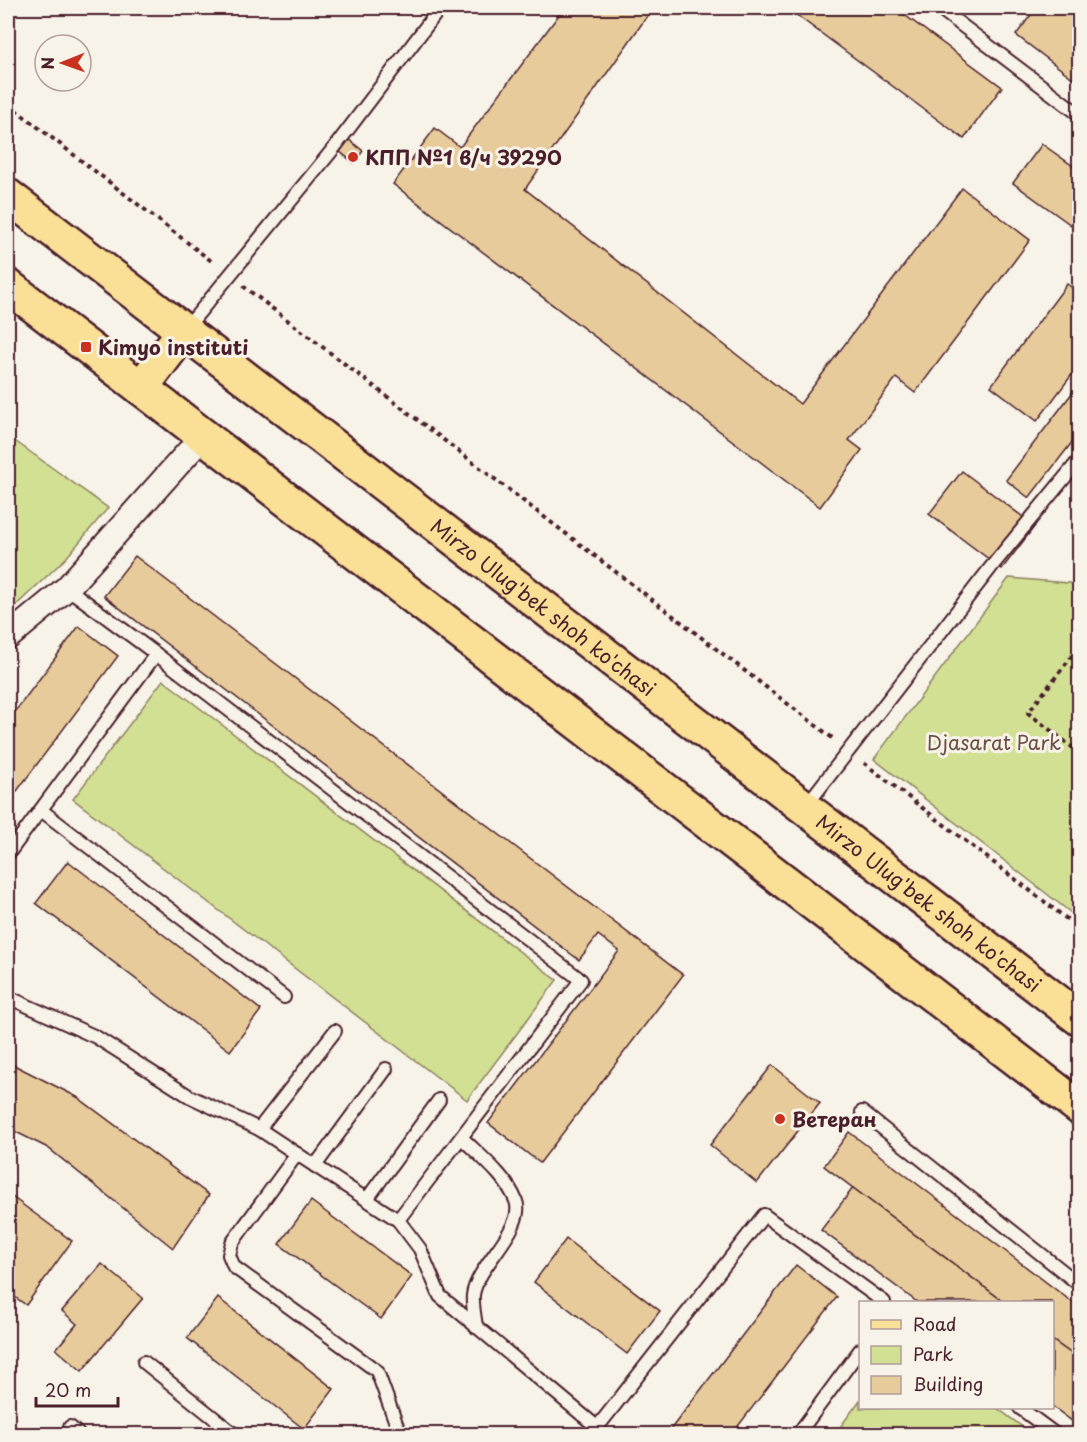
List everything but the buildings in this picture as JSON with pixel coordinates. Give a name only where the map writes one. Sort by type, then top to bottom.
[{"type":"main road","name":"Mirzo Ulug'bek shoh ko'chasi","points":[[8,196],[1080,1019]]},
{"type":"main road","points":[[8,286],[1080,1108]]},
{"type":"main road","points":[[141,388],[184,331]]},
{"type":"street","points":[[8,637],[67,588],[203,436]]},
{"type":"lane","points":[[184,331],[334,148],[440,8]]},
{"type":"lane","points":[[939,8],[1080,115]]},
{"type":"lane","points":[[804,808],[992,566],[1080,459]]},
{"type":"lane","points":[[67,588],[581,980],[398,1220]]},
{"type":"lane","points":[[8,854],[156,654]]},
{"type":"lane","points":[[41,810],[284,997]]},
{"type":"lane","points":[[8,996],[96,1037],[189,1096],[259,1130],[398,1220],[420,1249],[440,1296],[595,1431],[764,1215],[883,1301]]},
{"type":"lane","points":[[259,1130],[335,1031]]},
{"type":"lane","points":[[315,1166],[386,1069]]},
{"type":"lane","points":[[367,1199],[439,1100]]},
{"type":"lane","points":[[862,1112],[1080,1285]]},
{"type":"lane","points":[[462,1138],[509,1187],[517,1203],[511,1229],[484,1265],[473,1294],[476,1327]]},
{"type":"lane","points":[[297,1154],[232,1243],[229,1255],[234,1267],[376,1371],[400,1434]]},
{"type":"lane","points":[[798,1434],[859,1353]]},
{"type":"lane","points":[[144,1362],[234,1434]]},
{"type":"lane","points":[[1023,1409],[1055,1434]]},
{"type":"path","points":[[8,104],[1080,929]]},
{"type":"path","points":[[1080,652],[1075,652],[1028,713],[1080,753]]},
{"type":"green space","points":[[8,436],[108,508],[66,558],[8,613]]},
{"type":"green space","name":"Djasarat Park","points":[[1009,578],[1079,584],[1079,919],[874,759]]},
{"type":"green space","points":[[163,680],[557,980],[467,1100],[73,799]]},
{"type":"green space","points":[[859,1401],[859,1409],[998,1409],[1032,1434],[835,1434]]},
{"type":"place","name":"КПП №1 в/ч 39290","points":[[353,157]]},
{"type":"place","name":"Kimyo instituti","points":[[86,347]]},
{"type":"place","name":"Ветеран","points":[[780,1119]]}]
